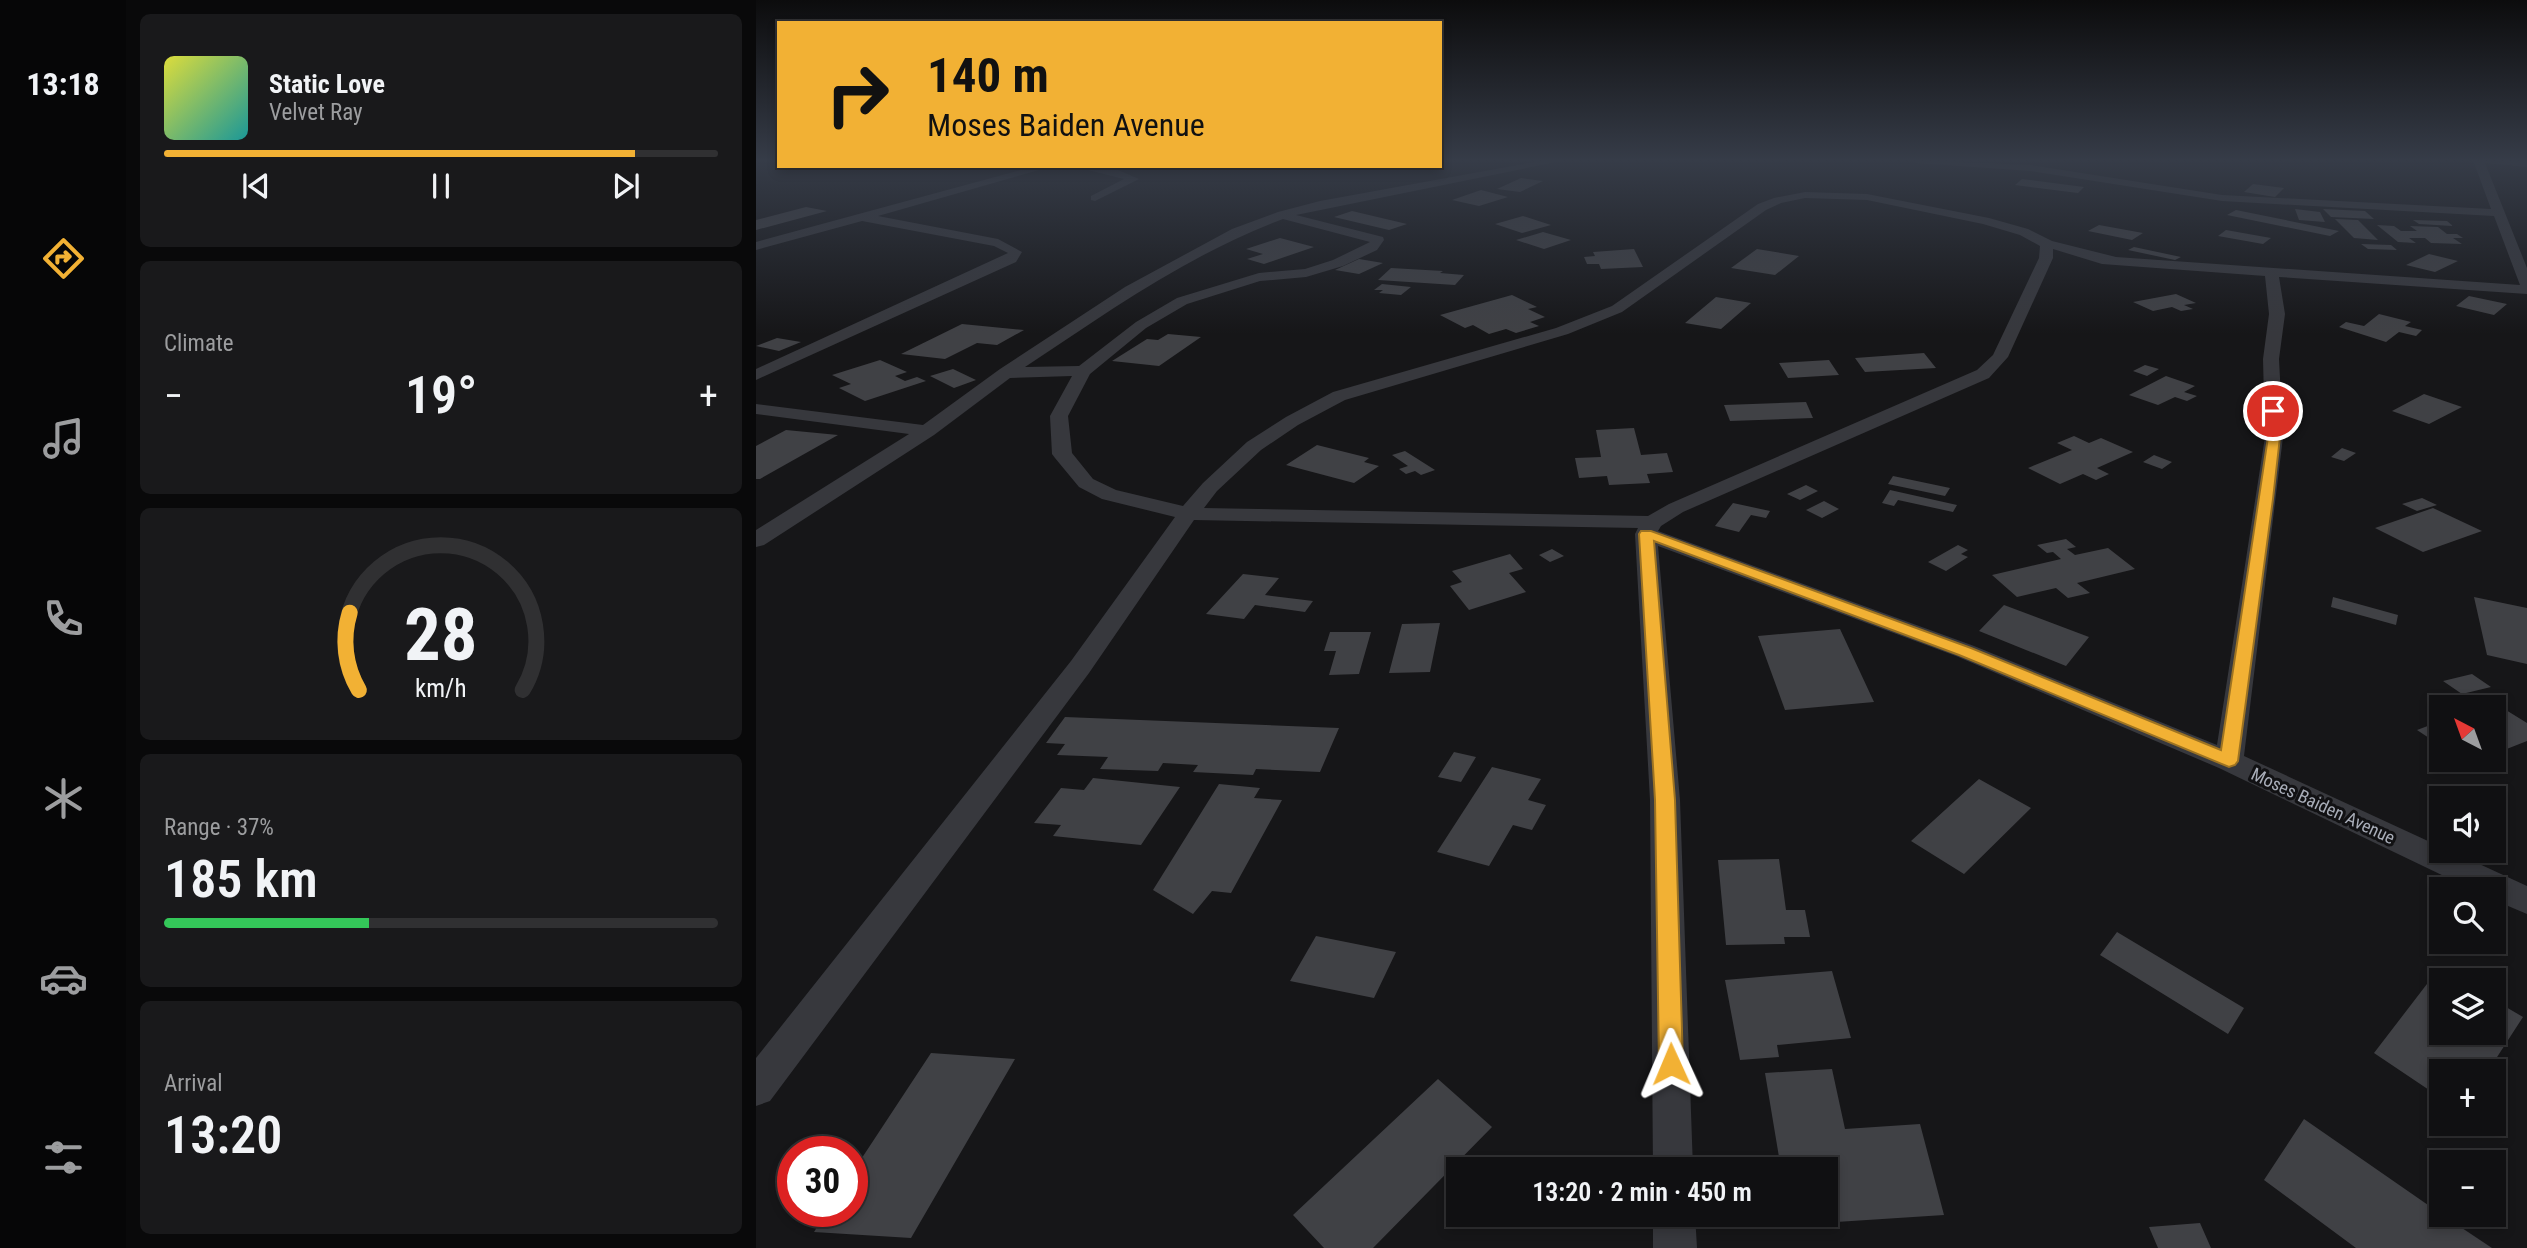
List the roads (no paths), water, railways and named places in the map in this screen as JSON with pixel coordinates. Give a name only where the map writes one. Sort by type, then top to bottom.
[{"type":"street","points":[[756,246],[857,218]]},
{"type":"street","points":[[756,375],[1011,259],[1015,252],[998,243],[868,218]]},
{"type":"street","points":[[756,540],[927,431],[1006,373],[1130,290],[1236,232],[1273,218]]},
{"type":"street","points":[[1294,218],[1378,240],[1372,247],[1338,263],[1306,273],[1238,281],[1182,301],[1141,325],[1083,371],[1059,416],[1062,454],[1086,483],[1109,495],[1188,514],[1649,528],[1676,508],[1983,374],[2000,357],[2047,251]]},
{"type":"street","points":[[756,1088],[1080,667],[1188,514],[1210,487],[1254,446],[1292,421],[1339,397],[1421,370],[1562,331],[1617,309],[1746,218]]},
{"type":"street","points":[[1971,218],[2024,232],[2047,251],[2116,261],[2527,288],[2501,218]]},
{"type":"street","points":[[2229,761],[2274,437],[2271,359],[2277,314],[2272,273]]},
{"type":"street","points":[[1006,373],[1083,371]]},
{"type":"street","points":[[756,409],[927,431]]},
{"type":"street","points":[[1649,528],[1665,800],[1673,1157]]},
{"type":"street","name":"Moses Baiden Avenue","points":[[1649,528],[1965,651],[2229,761],[2527,901]]},
{"type":"street","points":[[1674,1227],[1675,1248]]}]
